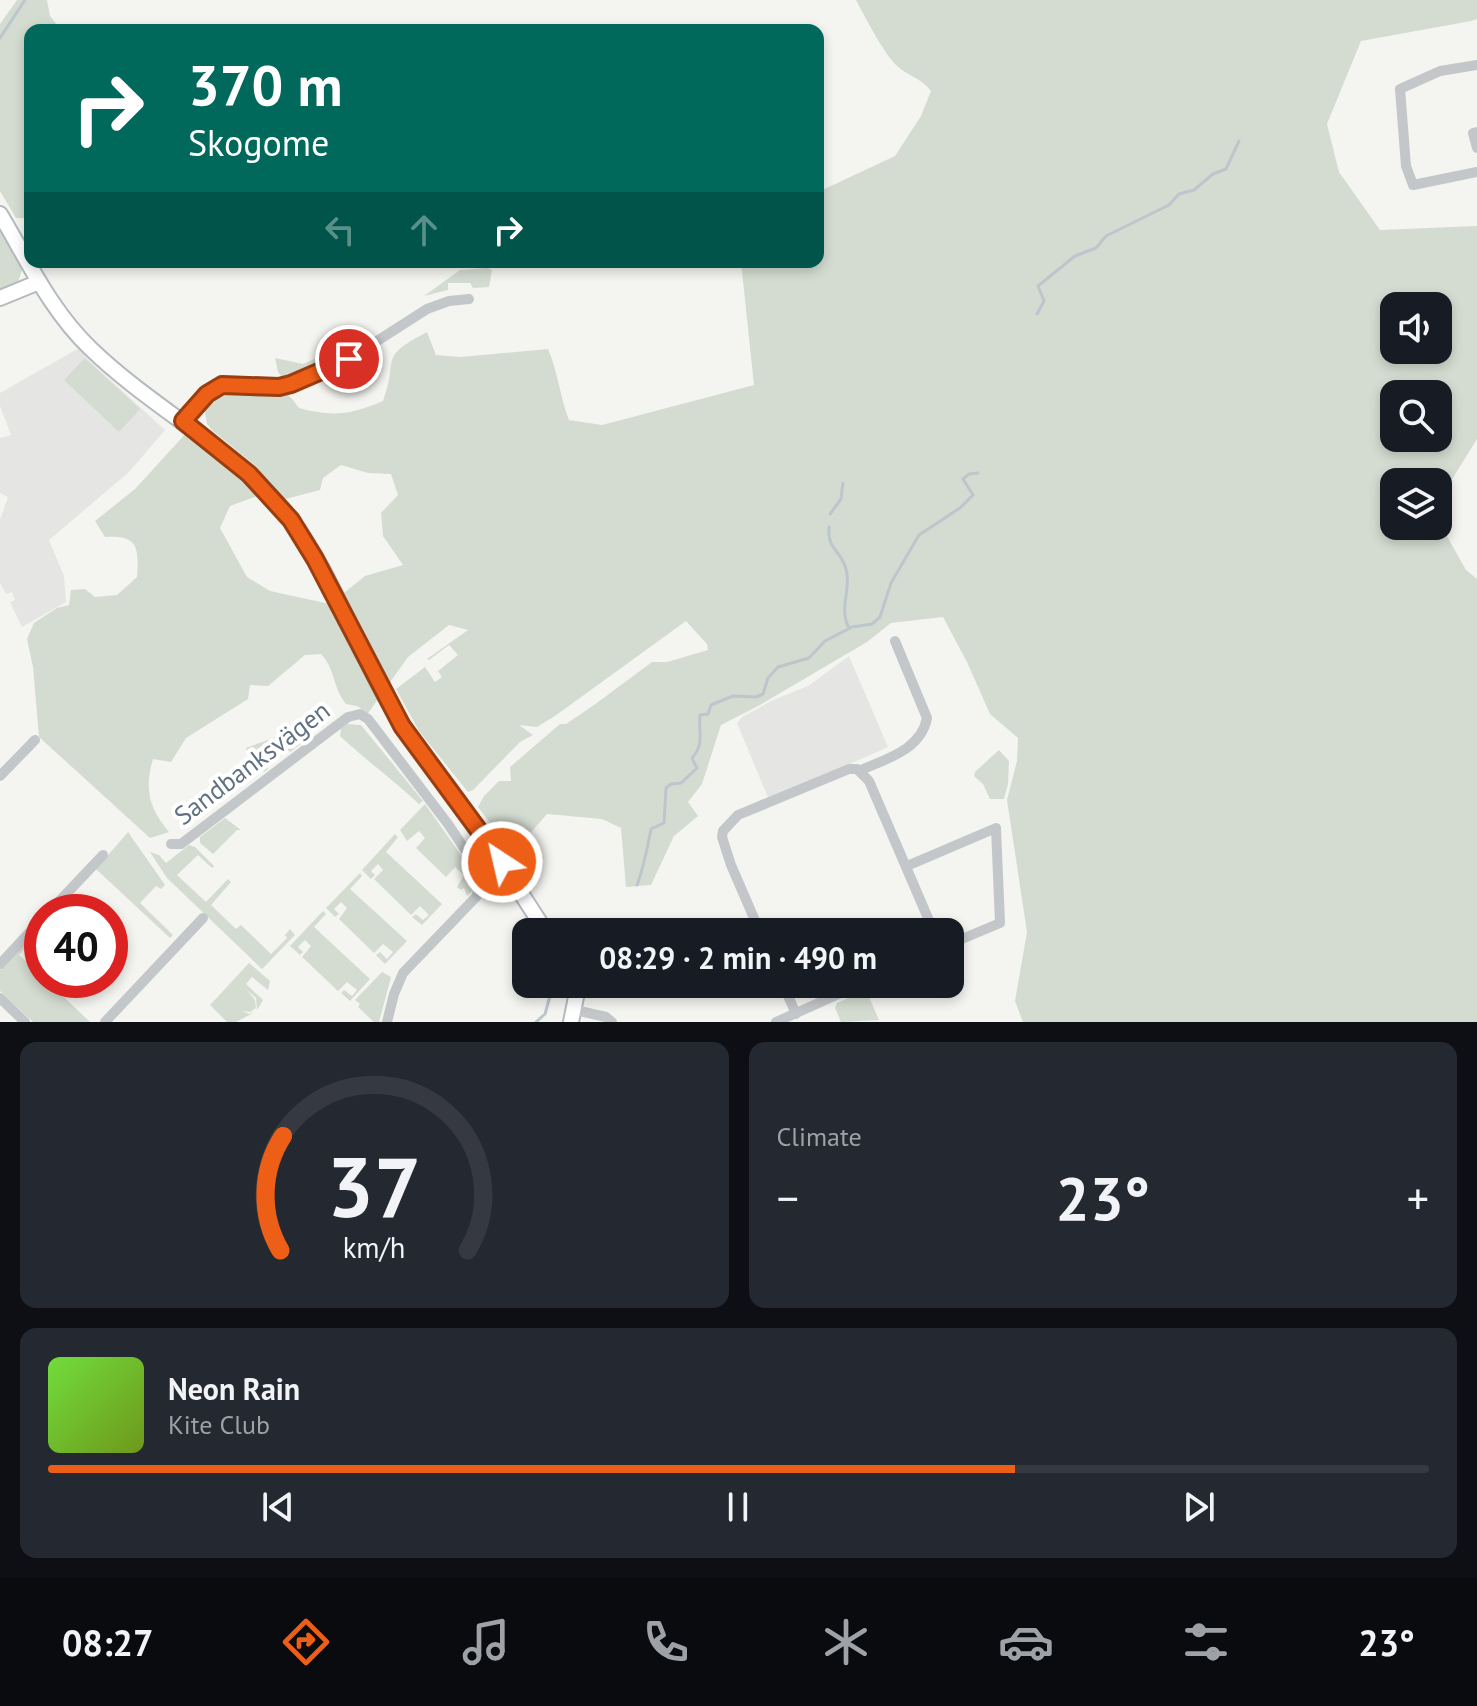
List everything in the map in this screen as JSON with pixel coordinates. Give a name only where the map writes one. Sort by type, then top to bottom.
[{"type":"street","points":[[1477,65],[1440,71],[1400,89],[1406,166],[1413,185],[1477,172]]},
{"type":"street","points":[[1477,132],[1473,133],[1477,148]]},
{"type":"street","points":[[0,214],[24,256]]},
{"type":"street","points":[[31,268],[65,321],[88,346],[249,474],[291,520],[315,559],[402,726],[493,851],[537,918]]},
{"type":"street","points":[[0,298],[39,282]]},
{"type":"street","points":[[183,421],[213,389],[232,384],[279,387],[308,379],[349,359],[438,304],[469,299]]},
{"type":"street","points":[[754,918],[731,865],[723,831],[738,815],[849,769],[861,770],[911,746],[926,725],[927,718],[895,641]]},
{"type":"street","name":"Sandbanksvägen","points":[[171,844],[181,844],[348,717],[360,714],[368,719],[448,824],[480,872],[477,896],[403,973],[387,1022]]},
{"type":"street","points":[[0,776],[35,740]]},
{"type":"street","points":[[861,770],[869,781],[928,918]]},
{"type":"street","points":[[907,866],[996,828],[1000,923],[964,938]]},
{"type":"street","points":[[66,894],[103,855]]},
{"type":"street","points":[[105,1022],[203,918]]},
{"type":"street","points":[[0,964],[24,938]]},
{"type":"street","points":[[0,998],[25,1022]]},
{"type":"street","points":[[776,1022],[832,998]]},
{"type":"street","points":[[573,1016],[606,1017],[612,1022]]},
{"type":"shaded area","points":[[17,0],[47,0],[50,16],[56,24],[24,24],[24,218],[16,218],[0,191],[0,24]]},
{"type":"shaded area","points":[[856,0],[1477,0],[1477,19],[1361,41],[1327,124],[1339,172],[1380,230],[1477,226],[1477,439],[1452,479],[1452,468],[1380,468],[1380,540],[1449,540],[1466,570],[1477,579],[1477,1022],[1023,1022],[1015,1001],[1027,932],[1007,800],[1017,761],[1018,738],[990,714],[943,617],[891,623],[867,642],[721,725],[702,784],[688,802],[698,816],[674,836],[651,885],[626,887],[621,828],[602,819],[547,814],[513,853],[478,807],[499,781],[511,781],[510,767],[560,724],[566,724],[652,662],[667,662],[708,650],[707,644],[686,621],[555,716],[537,727],[519,725],[533,735],[520,742],[468,792],[419,731],[396,689],[425,667],[435,682],[442,677],[438,671],[458,655],[449,645],[427,659],[468,630],[449,625],[408,657],[368,713],[346,704],[321,654],[305,655],[268,686],[250,685],[248,699],[186,738],[171,762],[153,759],[150,798],[169,832],[150,838],[39,737],[33,667],[27,639],[34,623],[57,608],[69,605],[71,590],[85,589],[95,597],[117,595],[137,577],[134,545],[124,538],[105,537],[95,521],[135,489],[188,431],[248,478],[258,468],[207,424],[204,407],[221,397],[267,390],[286,394],[299,408],[311,411],[341,413],[361,409],[383,401],[395,354],[427,332],[436,355],[460,357],[548,349],[569,420],[602,425],[754,385],[742,268],[824,268],[824,189],[895,156],[921,116],[931,91],[891,59]],"holes":[[[341,465],[368,473],[391,474],[398,495],[381,513],[383,536],[403,565],[365,576],[330,604],[270,591],[247,577],[220,528],[230,506],[263,494],[282,500],[320,490],[323,478]]]},
{"type":"shaded area","points":[[0,230],[22,270],[18,282],[0,291]]},
{"type":"shaded area","points":[[460,270],[492,270],[489,287],[473,288],[470,283],[448,283],[448,290],[424,296]]},
{"type":"shaded area","points":[[368,335],[339,356],[303,373],[281,376],[278,372],[275,358],[303,364]]},
{"type":"shaded area","points":[[79,348],[86,358],[165,430],[129,472],[49,540],[64,576],[66,602],[22,627],[10,602],[15,600],[12,592],[6,594],[0,583],[0,520],[8,497],[0,493],[0,438],[11,435],[0,406],[0,393]]},
{"type":"shaded area","points":[[85,358],[140,409],[119,432],[64,380]]},
{"type":"shaded area","points":[[849,656],[888,747],[769,800],[737,723],[773,700],[808,686]]},
{"type":"shaded area","points":[[347,724],[361,725],[423,801],[419,804],[340,736],[341,728]]},
{"type":"shaded area","points":[[292,731],[302,743],[290,752],[280,740],[259,756],[268,769],[264,772],[253,758],[250,759],[246,748]]},
{"type":"shaded area","points":[[999,750],[1009,761],[1008,784],[1004,799],[990,799],[983,784],[974,776]]},
{"type":"shaded area","points":[[425,804],[473,872],[472,891],[467,896],[464,888],[461,890],[457,887],[464,875],[455,867],[446,877],[416,848],[425,838],[419,831],[407,841],[400,830]]},
{"type":"shaded area","points":[[225,818],[241,830],[237,830],[213,854],[200,843],[200,837]]},
{"type":"shaded area","points":[[128,832],[165,885],[161,889],[156,886],[140,903],[173,935],[170,938],[128,899],[128,894],[123,894],[96,869]]},
{"type":"shaded area","points":[[395,834],[398,837],[386,852],[442,904],[422,925],[412,917],[416,914],[423,920],[429,915],[420,906],[411,915],[374,879],[383,870],[378,864],[371,871],[375,875],[371,879],[362,870]]},
{"type":"shaded area","points":[[189,845],[214,866],[212,868],[198,855],[177,875],[206,902],[228,879],[231,882],[211,905],[236,929],[241,925],[271,954],[287,938],[285,935],[290,929],[295,935],[262,969],[167,878],[150,852],[159,855],[166,863]]},
{"type":"shaded area","points":[[360,873],[362,876],[350,889],[407,941],[385,964],[376,955],[380,952],[387,959],[393,952],[383,944],[374,953],[339,919],[347,908],[341,902],[334,909],[339,914],[335,917],[326,908]]},
{"type":"shaded area","points":[[323,911],[326,914],[314,927],[370,979],[350,1001],[341,993],[344,990],[352,996],[357,990],[347,982],[338,991],[302,957],[311,946],[305,940],[298,947],[303,952],[300,955],[290,946]]},
{"type":"shaded area","points":[[24,945],[19,955],[24,960],[24,998],[65,998],[90,1022],[33,1022],[0,991],[0,970]]},
{"type":"shaded area","points":[[249,963],[270,981],[268,990],[252,977],[246,984],[263,1000],[257,1010],[256,998],[247,990],[255,1000],[256,1008],[250,1012],[242,1011],[249,1014],[255,1012],[236,1022],[227,1022],[210,1005]]},
{"type":"shaded area","points":[[382,972],[391,977],[379,1022],[374,1022],[355,1000]]},
{"type":"shaded area","points":[[848,998],[869,998],[879,1020],[841,1022],[835,1008],[837,1003]]},
{"type":"waterway","points":[[0,38],[25,0]]},
{"type":"waterway","points":[[1037,314],[1044,301],[1038,286],[1075,256],[1096,248],[1106,236],[1169,205],[1179,194],[1194,190],[1213,174],[1226,169],[1239,141]]},
{"type":"waterway","points":[[637,885],[651,829],[664,823],[666,788],[681,783],[697,768],[692,758],[700,742],[700,715],[708,714],[711,705],[733,696],[756,697],[763,694],[768,678],[778,667],[809,658],[825,641],[852,627],[872,624],[880,617],[891,583],[919,535],[960,508],[973,495],[963,479],[969,474],[978,473]]},
{"type":"waterway","points":[[830,514],[841,499],[843,483]]},
{"type":"waterway","points":[[829,527],[830,541],[846,569],[845,613],[849,628]]},
{"type":"waterway","points":[[536,1022],[545,1014],[549,998]]},
{"type":"route","points":[[349,359],[308,379],[279,387],[265,384],[222,385],[207,394],[183,421],[249,474],[291,520],[315,559],[402,726],[502,862]]}]
